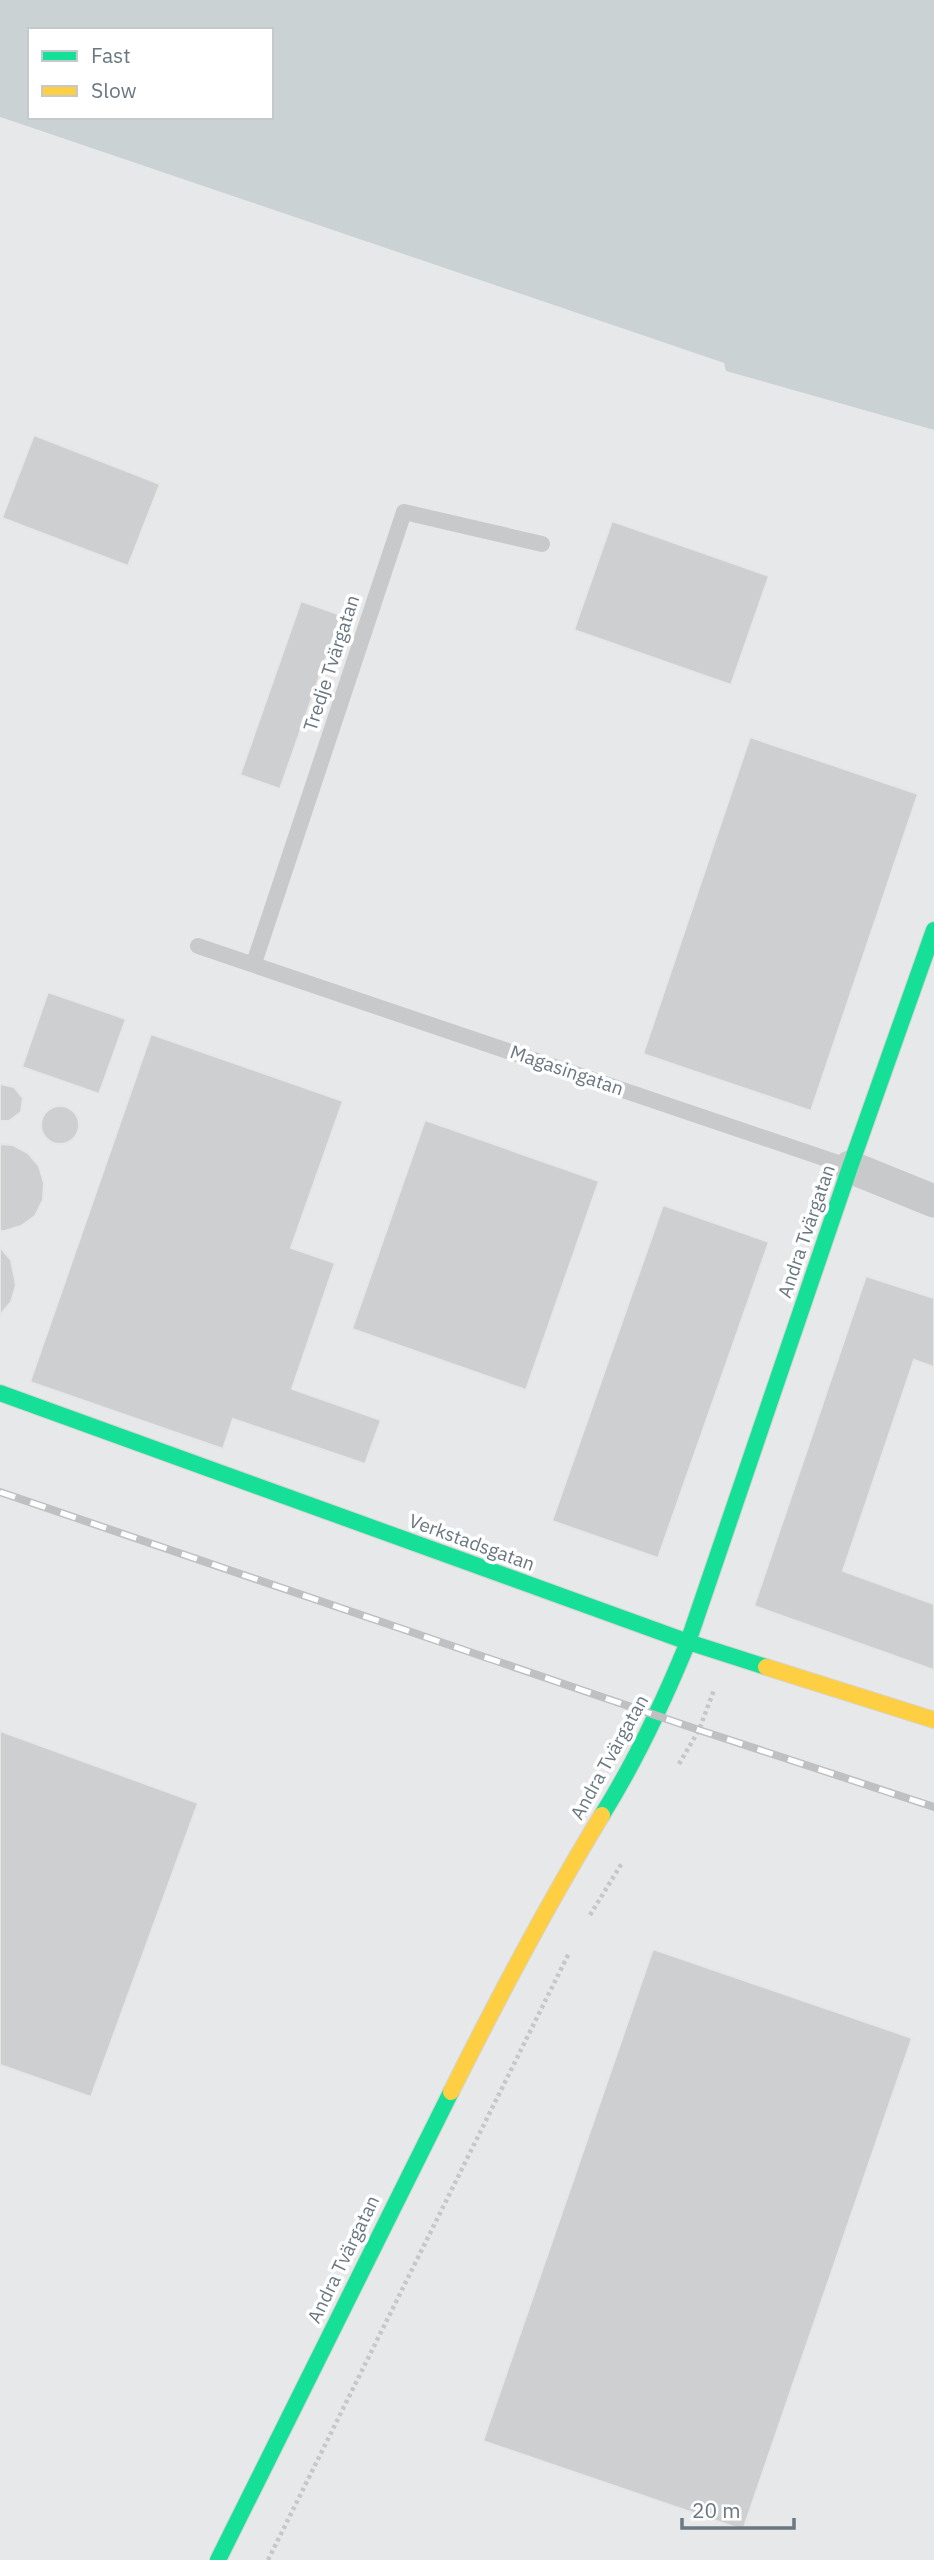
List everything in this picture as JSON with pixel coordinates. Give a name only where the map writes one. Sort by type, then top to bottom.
[{"type":"street","name":"Andra Tvärgatan","points":[[218,2560],[500,1992],[566,1874],[628,1774],[658,1716],[688,1642],[934,930]]},
{"type":"street","name":"Magasingatan","points":[[850,1167],[934,1201]]},
{"type":"street","name":"Verkstadsgatan","points":[[0,1393],[688,1642],[934,1720]]},
{"type":"lane","name":"Tredje Tvärgatan","points":[[254,963],[404,512],[542,544]]},
{"type":"lane","name":"Magasingatan","points":[[198,946],[850,1167]]},
{"type":"shaded area","points":[[0,0],[934,0],[934,430],[726,371],[724,363],[0,117]]},
{"type":"shaded area","points":[[0,117],[724,363],[727,371],[934,430],[934,2560],[0,2560]]},
{"type":"building","points":[[34,435],[160,484],[128,566],[2,518]]},
{"type":"building","points":[[612,521],[769,576],[731,685],[574,630]]},
{"type":"building","points":[[301,601],[341,615],[280,789],[240,775]]},
{"type":"building","points":[[750,737],[918,794],[811,1111],[643,1054]]},
{"type":"building","points":[[48,992],[126,1019],[99,1094],[22,1067]]},
{"type":"building","points":[[151,1034],[343,1101],[291,1248],[335,1263],[292,1389],[381,1420],[365,1464],[233,1419],[223,1449],[30,1382]]},
{"type":"building","points":[[0,1084],[14,1087],[23,1098],[21,1112],[9,1121],[0,1121]]},
{"type":"building","points":[[60,1106],[73,1112],[79,1125],[73,1138],[60,1144],[47,1138],[41,1125],[47,1112]]},
{"type":"building","points":[[425,1120],[599,1181],[526,1390],[352,1329]]},
{"type":"building","points":[[0,1144],[13,1145],[28,1153],[39,1166],[44,1183],[43,1200],[35,1216],[21,1226],[5,1231],[0,1231]]},
{"type":"building","points":[[663,1205],[769,1242],[658,1558],[552,1521]]},
{"type":"building","points":[[0,1247],[11,1260],[16,1285],[11,1302],[0,1315]]},
{"type":"building","points":[[866,1276],[934,1298],[934,1367],[914,1360],[843,1571],[934,1604],[934,1670],[754,1606]]},
{"type":"building","points":[[0,1731],[198,1803],[91,2097],[0,2065]]},
{"type":"building","points":[[653,1949],[912,2038],[743,2530],[483,2441]]},
{"type":"railway","points":[[0,1492],[699,1730],[934,1807]]},
{"type":"traffic: fast","points":[[602,1815],[649,1730],[688,1642],[934,930]]},
{"type":"traffic: fast","points":[[0,1393],[688,1642],[766,1667]]},
{"type":"traffic: fast","points":[[218,2560],[451,2092]]},
{"type":"traffic: slow","points":[[766,1667],[934,1720]]},
{"type":"traffic: slow","points":[[451,2092],[524,1952],[602,1815]]}]
